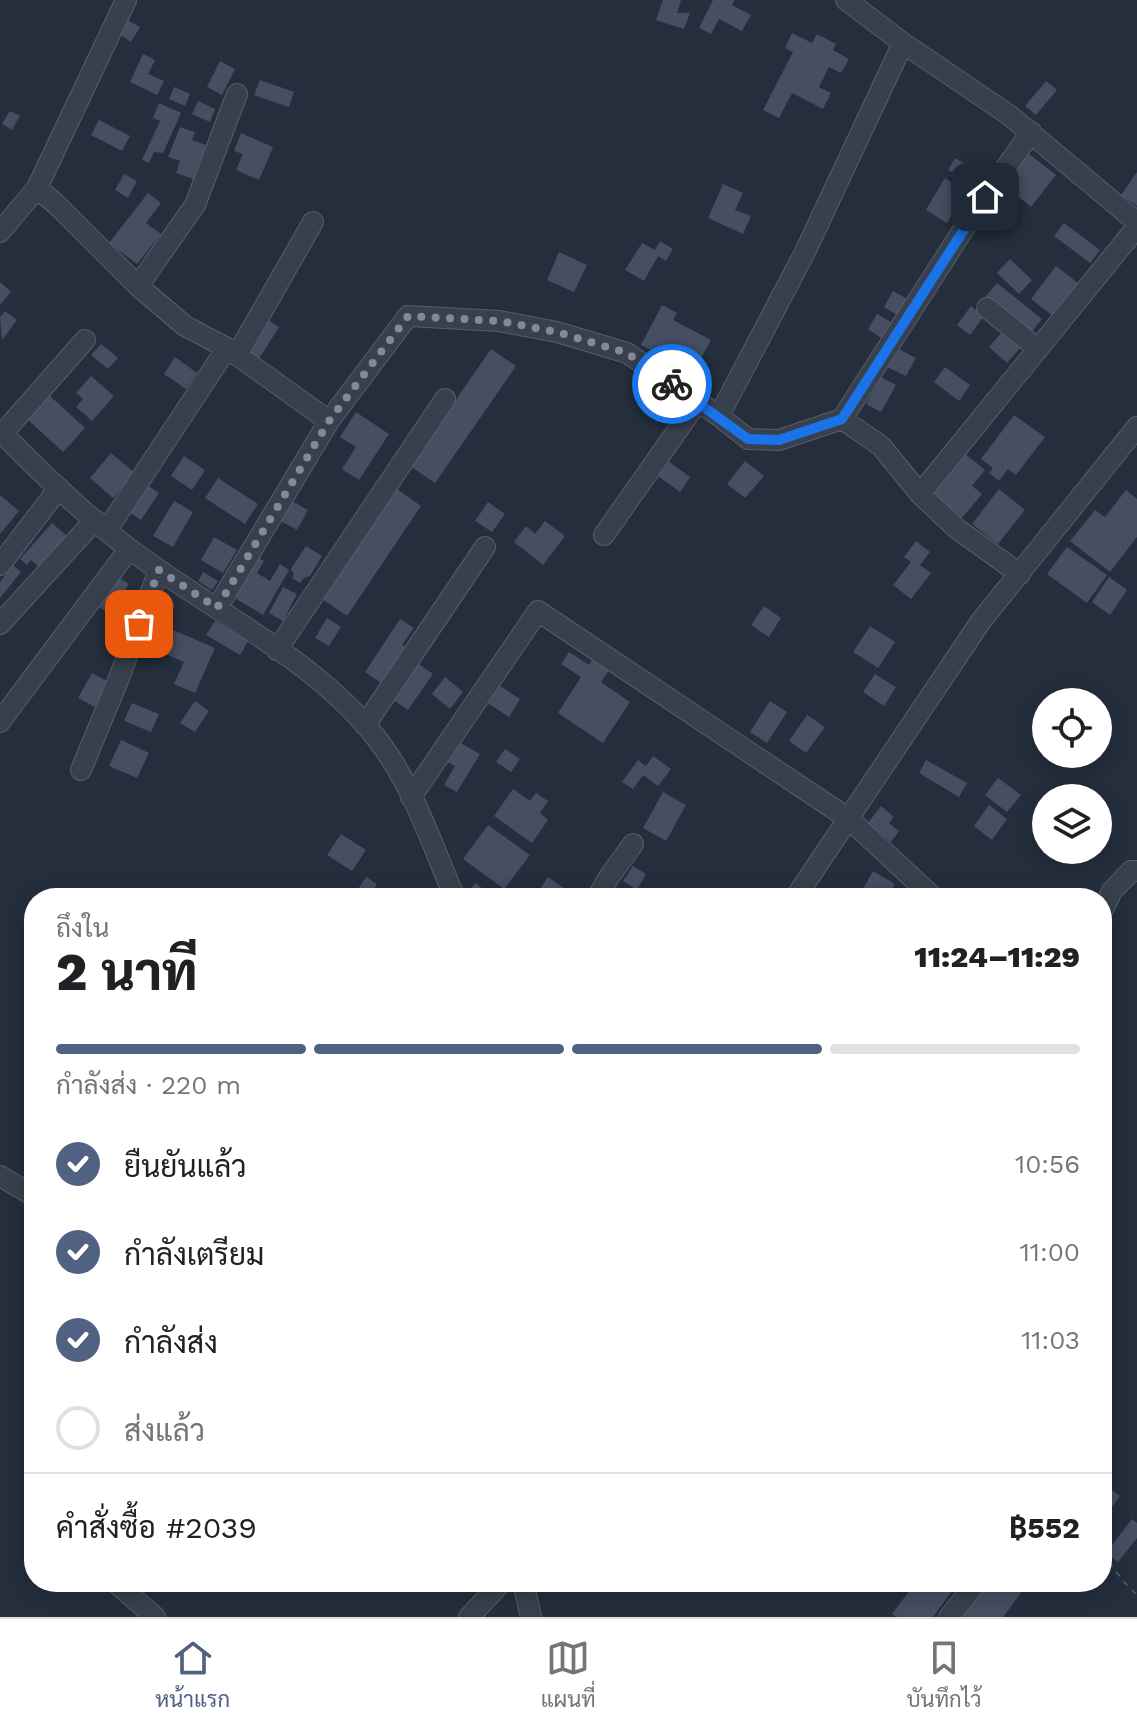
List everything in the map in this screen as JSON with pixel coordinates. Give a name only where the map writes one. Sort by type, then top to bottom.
[{"type":"street","points":[[0,232],[37,188],[126,0]]},
{"type":"street","points":[[846,0],[1031,132],[1137,224],[920,494]]},
{"type":"street","points":[[719,416],[805,252],[903,43]]},
{"type":"street","points":[[138,286],[195,205],[237,94]]},
{"type":"street","points":[[217,608],[329,421],[408,316],[499,321],[557,332],[627,353],[748,439],[779,440],[842,419],[970,219],[1031,132]]},
{"type":"street","points":[[37,188],[138,286],[185,326],[232,351],[329,421]]},
{"type":"street","points":[[0,624],[101,525],[232,351],[313,222]]},
{"type":"street","points":[[987,308],[1037,348]]},
{"type":"street","points":[[85,340],[1,432],[129,549],[277,650],[335,694],[379,741],[411,797],[451,888]]},
{"type":"street","points":[[277,650],[445,399]]},
{"type":"street","points":[[604,535],[698,401]]},
{"type":"street","points":[[842,419],[881,446],[920,494],[956,528],[1020,574]]},
{"type":"street","points":[[802,888],[981,621],[1137,427]]},
{"type":"street","points":[[0,565],[59,488]]},
{"type":"street","points":[[365,725],[485,547]]},
{"type":"street","points":[[0,722],[129,549]]},
{"type":"street","points":[[81,770],[159,570]]},
{"type":"street","points":[[411,797],[538,611],[849,819],[923,888]]},
{"type":"street","points":[[603,888],[633,844]]},
{"type":"street","points":[[1112,891],[1131,871],[1137,871]]},
{"type":"street","points":[[0,1176],[24,1190]]},
{"type":"street","points":[[126,1592],[155,1617]]},
{"type":"street","points":[[469,1617],[493,1592]]},
{"type":"street","points":[[525,1592],[531,1617]]},
{"type":"street","points":[[949,1617],[969,1592]]},
{"type":"path","points":[[1112,1566],[1137,1595]]},
{"type":"building","points":[[663,0],[681,0],[677,13],[690,13],[684,29],[656,20]]},
{"type":"building","points":[[713,0],[735,0],[732,5],[751,15],[742,31],[719,19],[711,34],[699,28]]},
{"type":"building","points":[[127,20],[140,27],[131,42],[119,34]]},
{"type":"building","points":[[792,33],[812,43],[817,34],[836,44],[833,50],[849,59],[841,73],[829,67],[819,87],[831,93],[823,109],[792,93],[779,118],[763,110],[793,52],[785,48]]},
{"type":"building","points":[[143,54],[155,60],[148,74],[164,81],[157,95],[130,82]]},
{"type":"building","points":[[220,61],[235,69],[222,95],[207,87]]},
{"type":"building","points":[[260,80],[294,92],[289,107],[254,95]]},
{"type":"building","points":[[1046,81],[1057,90],[1036,115],[1025,106]]},
{"type":"building","points":[[174,87],[190,94],[185,106],[169,99]]},
{"type":"building","points":[[198,101],[215,109],[210,122],[192,114]]},
{"type":"building","points":[[159,103],[181,113],[163,153],[154,152],[149,163],[142,160],[160,121],[153,118]]},
{"type":"building","points":[[10,111],[20,116],[12,130],[2,124]]},
{"type":"building","points":[[99,120],[130,136],[122,151],[91,135]]},
{"type":"building","points":[[180,127],[195,132],[192,140],[206,145],[193,179],[176,173],[180,161],[168,157]]},
{"type":"building","points":[[241,133],[273,147],[259,180],[236,170],[243,154],[234,151]]},
{"type":"building","points":[[1028,153],[1056,175],[1031,207],[1003,184]]},
{"type":"building","points":[[955,158],[969,166],[962,178],[948,170]]},
{"type":"building","points":[[1137,172],[1137,206],[1121,195]]},
{"type":"building","points":[[124,174],[137,181],[128,198],[115,190]]},
{"type":"building","points":[[945,178],[966,191],[947,223],[926,210]]},
{"type":"building","points":[[723,184],[743,193],[735,210],[751,216],[743,234],[708,218]]},
{"type":"building","points":[[148,193],[161,203],[146,223],[161,234],[137,264],[109,243]]},
{"type":"building","points":[[1064,223],[1100,250],[1090,263],[1054,236]]},
{"type":"building","points":[[660,241],[673,249],[666,261],[658,256],[644,281],[625,270],[642,243],[655,250]]},
{"type":"building","points":[[559,252],[587,265],[574,292],[547,280]]},
{"type":"building","points":[[1010,259],[1032,280],[1019,294],[997,273]]},
{"type":"building","points":[[1056,266],[1078,283],[1053,316],[1031,299]]},
{"type":"building","points":[[0,282],[11,292],[0,305]]},
{"type":"building","points":[[997,283],[1042,319],[1030,334],[985,297]]},
{"type":"building","points":[[893,291],[907,299],[897,315],[884,307]]},
{"type":"building","points":[[662,305],[677,313],[673,320],[711,340],[693,373],[641,345]]},
{"type":"building","points":[[971,306],[984,316],[970,335],[957,325]]},
{"type":"building","points":[[5,311],[17,320],[2,340],[0,317]]},
{"type":"building","points":[[877,314],[891,322],[881,338],[868,329]]},
{"type":"building","points":[[264,317],[279,327],[257,362],[242,352]]},
{"type":"building","points":[[1002,332],[1020,348],[1007,363],[989,347]]},
{"type":"building","points":[[101,344],[118,358],[108,369],[91,355]]},
{"type":"building","points":[[897,348],[916,358],[906,376],[887,367]]},
{"type":"building","points":[[491,349],[516,366],[435,483],[410,466]]},
{"type":"building","points":[[175,357],[197,373],[186,389],[164,374]]},
{"type":"building","points":[[945,367],[970,385],[959,401],[934,382]]},
{"type":"building","points":[[91,376],[114,396],[92,421],[76,407],[83,399],[76,393]]},
{"type":"building","points":[[881,377],[896,385],[881,412],[866,404]]},
{"type":"building","points":[[49,395],[85,428],[63,452],[27,419]]},
{"type":"building","points":[[356,412],[389,434],[359,480],[342,469],[356,447],[340,437]]},
{"type":"building","points":[[1014,415],[1045,437],[1016,475],[1008,469],[999,481],[989,473],[993,468],[981,459]]},
{"type":"building","points":[[963,452],[985,470],[972,486],[982,494],[962,518],[930,492]]},
{"type":"building","points":[[111,453],[135,473],[113,498],[90,478]]},
{"type":"building","points":[[184,456],[205,470],[192,490],[171,476]]},
{"type":"building","points":[[668,461],[690,477],[680,492],[658,476]]},
{"type":"building","points":[[745,461],[764,476],[745,498],[727,484]]},
{"type":"building","points":[[218,478],[258,504],[245,524],[205,498]]},
{"type":"building","points":[[145,484],[159,493],[141,520],[127,511]]},
{"type":"building","points":[[394,487],[421,506],[347,616],[319,597]]},
{"type":"building","points":[[999,489],[1025,510],[998,544],[972,524]]},
{"type":"building","points":[[1126,490],[1137,499],[1137,537],[1110,572],[1070,541],[1095,510],[1105,517]]},
{"type":"building","points":[[0,495],[19,511],[0,534]]},
{"type":"building","points":[[290,500],[308,510],[297,530],[279,520]]},
{"type":"building","points":[[174,501],[193,512],[173,547],[153,536]]},
{"type":"building","points":[[488,502],[505,514],[492,532],[475,521]]},
{"type":"building","points":[[545,521],[565,536],[543,565],[514,542],[526,526],[535,534]]},
{"type":"building","points":[[52,523],[67,536],[40,568],[31,560],[27,565],[20,559]]},
{"type":"building","points":[[214,537],[237,550],[223,573],[201,560]]},
{"type":"building","points":[[916,541],[930,552],[920,565],[931,573],[911,599],[893,585],[911,562],[904,557]]},
{"type":"building","points":[[306,546],[322,556],[310,576],[300,583],[292,578],[294,574],[291,569]]},
{"type":"building","points":[[1067,547],[1107,575],[1087,603],[1047,574]]},
{"type":"building","points":[[257,557],[264,561],[257,573],[270,581],[280,564],[289,570],[263,615],[233,597]]},
{"type":"building","points":[[13,565],[21,572],[0,598],[0,582]]},
{"type":"building","points":[[203,572],[218,581],[212,590],[198,581]]},
{"type":"building","points":[[116,576],[129,584],[119,599],[127,604],[117,619],[96,605]]},
{"type":"building","points":[[1109,577],[1127,590],[1110,615],[1092,602]]},
{"type":"building","points":[[283,587],[297,594],[283,621],[269,613]]},
{"type":"building","points":[[159,596],[175,605],[149,649],[138,643],[157,609],[153,606]]},
{"type":"building","points":[[764,606],[781,618],[769,637],[751,625]]},
{"type":"building","points":[[327,618],[341,627],[329,646],[315,638]]},
{"type":"building","points":[[400,619],[414,628],[402,645],[408,649],[384,685],[365,672]]},
{"type":"building","points":[[215,621],[248,641],[240,655],[206,635]]},
{"type":"building","points":[[122,624],[130,628],[119,650],[111,646]]},
{"type":"building","points":[[870,626],[895,642],[878,668],[853,652]]},
{"type":"building","points":[[171,629],[215,648],[195,693],[174,684],[184,662],[161,652]]},
{"type":"building","points":[[569,652],[589,665],[593,658],[610,669],[601,682],[630,702],[603,743],[558,713],[581,677],[561,664]]},
{"type":"building","points":[[417,663],[433,674],[408,710],[392,699]]},
{"type":"building","points":[[92,673],[109,682],[95,707],[78,698]]},
{"type":"building","points":[[875,674],[896,687],[884,706],[863,692]]},
{"type":"building","points":[[445,677],[463,692],[450,709],[432,694]]},
{"type":"building","points":[[497,684],[520,699],[509,717],[486,702]]},
{"type":"building","points":[[195,701],[209,711],[195,732],[180,723]]},
{"type":"building","points":[[770,701],[787,712],[767,743],[750,732]]},
{"type":"building","points":[[132,703],[159,714],[151,732],[124,721]]},
{"type":"building","points":[[807,715],[825,727],[806,753],[789,741]]},
{"type":"building","points":[[121,740],[149,753],[137,778],[109,766]]},
{"type":"building","points":[[457,741],[480,754],[457,792],[444,785],[455,766],[445,761]]},
{"type":"building","points":[[505,749],[520,759],[511,772],[496,762]]},
{"type":"building","points":[[653,756],[671,769],[658,786],[643,775],[633,789],[622,782],[638,760],[646,766]]},
{"type":"building","points":[[926,760],[967,783],[959,797],[919,773]]},
{"type":"building","points":[[998,778],[1021,795],[1007,812],[985,795]]},
{"type":"building","points":[[513,789],[530,801],[536,793],[548,801],[540,813],[548,820],[532,843],[494,816]]},
{"type":"building","points":[[663,792],[686,805],[666,841],[643,828]]},
{"type":"building","points":[[989,805],[1007,819],[992,840],[974,826]]},
{"type":"building","points":[[881,806],[894,817],[889,823],[899,831],[891,842],[868,823]]},
{"type":"building","points":[[488,825],[530,855],[505,888],[463,859]]},
{"type":"building","points":[[341,834],[366,850],[352,871],[327,855]]},
{"type":"building","points":[[633,866],[646,874],[638,888],[623,881]]},
{"type":"building","points":[[873,871],[895,884],[893,888],[864,888]]},
{"type":"building","points":[[366,877],[377,884],[374,888],[359,888]]},
{"type":"building","points":[[548,877],[564,888],[541,888]]},
{"type":"building","points":[[1112,1490],[1120,1496],[1112,1507]]},
{"type":"building","points":[[1132,1519],[1137,1523],[1137,1538],[1118,1562],[1112,1558],[1112,1545]]},
{"type":"building","points":[[908,1592],[951,1592],[933,1617],[897,1617],[892,1614]]},
{"type":"building","points":[[979,1592],[1021,1593],[1003,1617],[961,1617]]},
{"type":"way so far","points":[[139,624],[159,570],[217,608],[329,421],[408,316],[499,321],[557,332],[627,353],[672,384]]},
{"type":"route","points":[[672,384],[748,439],[779,440],[842,419],[985,197]]}]
